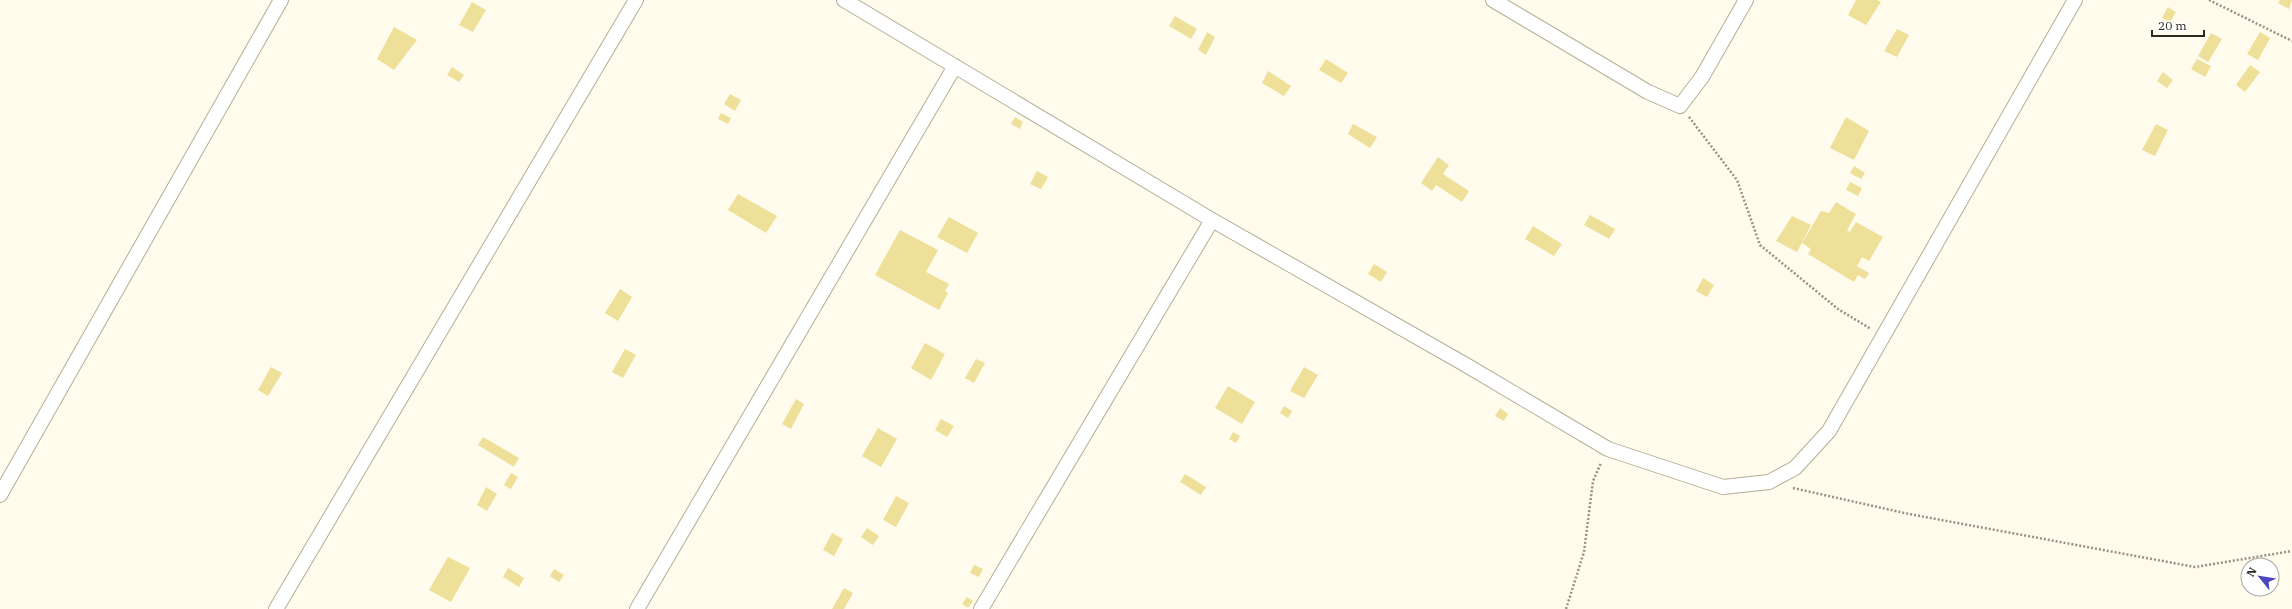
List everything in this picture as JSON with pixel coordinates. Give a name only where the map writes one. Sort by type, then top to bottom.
[{"type":"street","points":[[0,495],[281,0]]},
{"type":"street","points":[[276,609],[636,0]]},
{"type":"street","points":[[844,0],[1212,220],[1460,361],[1608,450],[1723,487],[1769,482],[1795,468],[1829,431],[2075,0]]},
{"type":"street","points":[[1492,0],[1648,92],[1680,106],[1702,77],[1746,0]]},
{"type":"street","points":[[637,609],[955,66]]},
{"type":"street","points":[[981,609],[1212,220]]},
{"type":"path","points":[[2209,0],[2292,41]]},
{"type":"path","points":[[1680,106],[1737,180],[1760,245],[1838,309],[1884,336]]},
{"type":"path","points":[[1566,609],[1584,552],[1593,481],[1608,450]]},
{"type":"path","points":[[1769,482],[1909,514],[2195,567],[2292,551]]},
{"type":"building","points":[[1856,0],[1877,0],[1881,2],[1866,25],[1848,15]]},
{"type":"building","points":[[2280,0],[2292,0],[2289,9],[2278,3]]},
{"type":"building","points":[[472,2],[486,10],[473,32],[459,25]]},
{"type":"building","points":[[2168,7],[2176,12],[2170,22],[2162,18]]},
{"type":"building","points":[[1175,16],[1197,29],[1191,39],[1169,26]]},
{"type":"building","points":[[394,27],[417,40],[394,70],[377,59]]},
{"type":"building","points":[[1897,29],[1909,35],[1897,57],[1884,51]]},
{"type":"building","points":[[1207,32],[1215,37],[1206,55],[1198,50]]},
{"type":"building","points":[[2260,32],[2270,38],[2258,60],[2247,54]]},
{"type":"building","points":[[2211,33],[2222,39],[2208,62],[2198,56]]},
{"type":"building","points":[[1326,59],[1348,73],[1341,83],[1319,70]]},
{"type":"building","points":[[2197,59],[2211,66],[2205,77],[2191,69]]},
{"type":"building","points":[[2250,65],[2260,72],[2245,92],[2236,85]]},
{"type":"building","points":[[452,67],[464,75],[459,82],[447,75]]},
{"type":"building","points":[[1268,71],[1291,86],[1284,96],[1262,83]]},
{"type":"building","points":[[2163,72],[2173,80],[2167,88],[2157,81]]},
{"type":"building","points":[[730,94],[741,100],[735,111],[724,104]]},
{"type":"building","points":[[721,113],[731,118],[728,124],[718,119]]},
{"type":"building","points":[[1015,117],[1023,122],[1020,129],[1011,124]]},
{"type":"building","points":[[1846,117],[1869,131],[1854,160],[1830,148]]},
{"type":"building","points":[[1353,124],[1377,137],[1370,148],[1348,134]]},
{"type":"building","points":[[2156,124],[2168,130],[2155,156],[2142,150]]},
{"type":"building","points":[[1438,157],[1449,165],[1443,174],[1469,191],[1462,202],[1436,185],[1432,191],[1421,183]]},
{"type":"building","points":[[1854,166],[1865,173],[1861,179],[1850,173]]},
{"type":"building","points":[[1037,171],[1048,177],[1041,189],[1030,184]]},
{"type":"building","points":[[1850,182],[1862,188],[1858,196],[1846,190]]},
{"type":"building","points":[[738,194],[777,216],[766,233],[728,210]]},
{"type":"building","points":[[1836,202],[1856,214],[1847,230],[1850,232],[1856,222],[1883,237],[1869,261],[1862,257],[1857,266],[1869,273],[1865,279],[1858,275],[1854,282],[1808,254],[1811,249],[1802,243],[1821,211],[1829,213]]},
{"type":"building","points":[[1590,215],[1615,229],[1609,239],[1584,225]]},
{"type":"building","points":[[1792,216],[1811,225],[1797,252],[1776,241]]},
{"type":"building","points":[[949,217],[978,233],[967,253],[937,237]]},
{"type":"building","points":[[1533,226],[1562,244],[1554,256],[1525,239]]},
{"type":"building","points":[[900,230],[938,250],[926,272],[949,284],[945,291],[948,293],[939,310],[875,275]]},
{"type":"building","points":[[1374,264],[1387,272],[1381,282],[1368,274]]},
{"type":"building","points":[[1703,278],[1714,285],[1707,297],[1696,291]]},
{"type":"building","points":[[620,289],[632,297],[618,321],[605,313]]},
{"type":"building","points":[[925,343],[945,354],[931,380],[911,368]]},
{"type":"building","points":[[625,349],[636,355],[623,378],[612,372]]},
{"type":"building","points":[[976,359],[985,363],[974,383],[965,378]]},
{"type":"building","points":[[271,367],[282,373],[268,396],[258,390]]},
{"type":"building","points":[[1304,367],[1318,375],[1304,398],[1290,391]]},
{"type":"building","points":[[1228,386],[1255,402],[1242,424],[1215,408]]},
{"type":"building","points":[[796,399],[804,404],[791,429],[782,424]]},
{"type":"building","points":[[1284,406],[1292,411],[1288,418],[1280,413]]},
{"type":"building","points":[[1500,408],[1508,414],[1504,421],[1495,416]]},
{"type":"building","points":[[941,419],[954,426],[947,437],[935,430]]},
{"type":"building","points":[[878,428],[897,439],[881,467],[862,456]]},
{"type":"building","points":[[1233,432],[1240,436],[1236,443],[1229,439]]},
{"type":"building","points":[[483,437],[519,458],[514,467],[478,445]]},
{"type":"building","points":[[511,473],[518,477],[511,489],[504,485]]},
{"type":"building","points":[[1185,474],[1206,487],[1201,495],[1180,482]]},
{"type":"building","points":[[486,487],[497,494],[487,511],[477,505]]},
{"type":"building","points":[[896,496],[909,503],[896,527],[883,520]]},
{"type":"building","points":[[867,528],[879,536],[873,545],[861,537]]},
{"type":"building","points":[[832,533],[843,539],[834,556],[823,550]]},
{"type":"building","points":[[448,557],[470,568],[451,602],[429,590]]},
{"type":"building","points":[[974,565],[983,569],[979,577],[970,573]]},
{"type":"building","points":[[508,568],[524,578],[519,587],[503,577]]},
{"type":"building","points":[[554,569],[564,575],[559,582],[550,576]]},
{"type":"building","points":[[844,588],[853,593],[844,609],[832,609]]},
{"type":"building","points":[[967,597],[973,601],[968,608],[962,604]]}]
